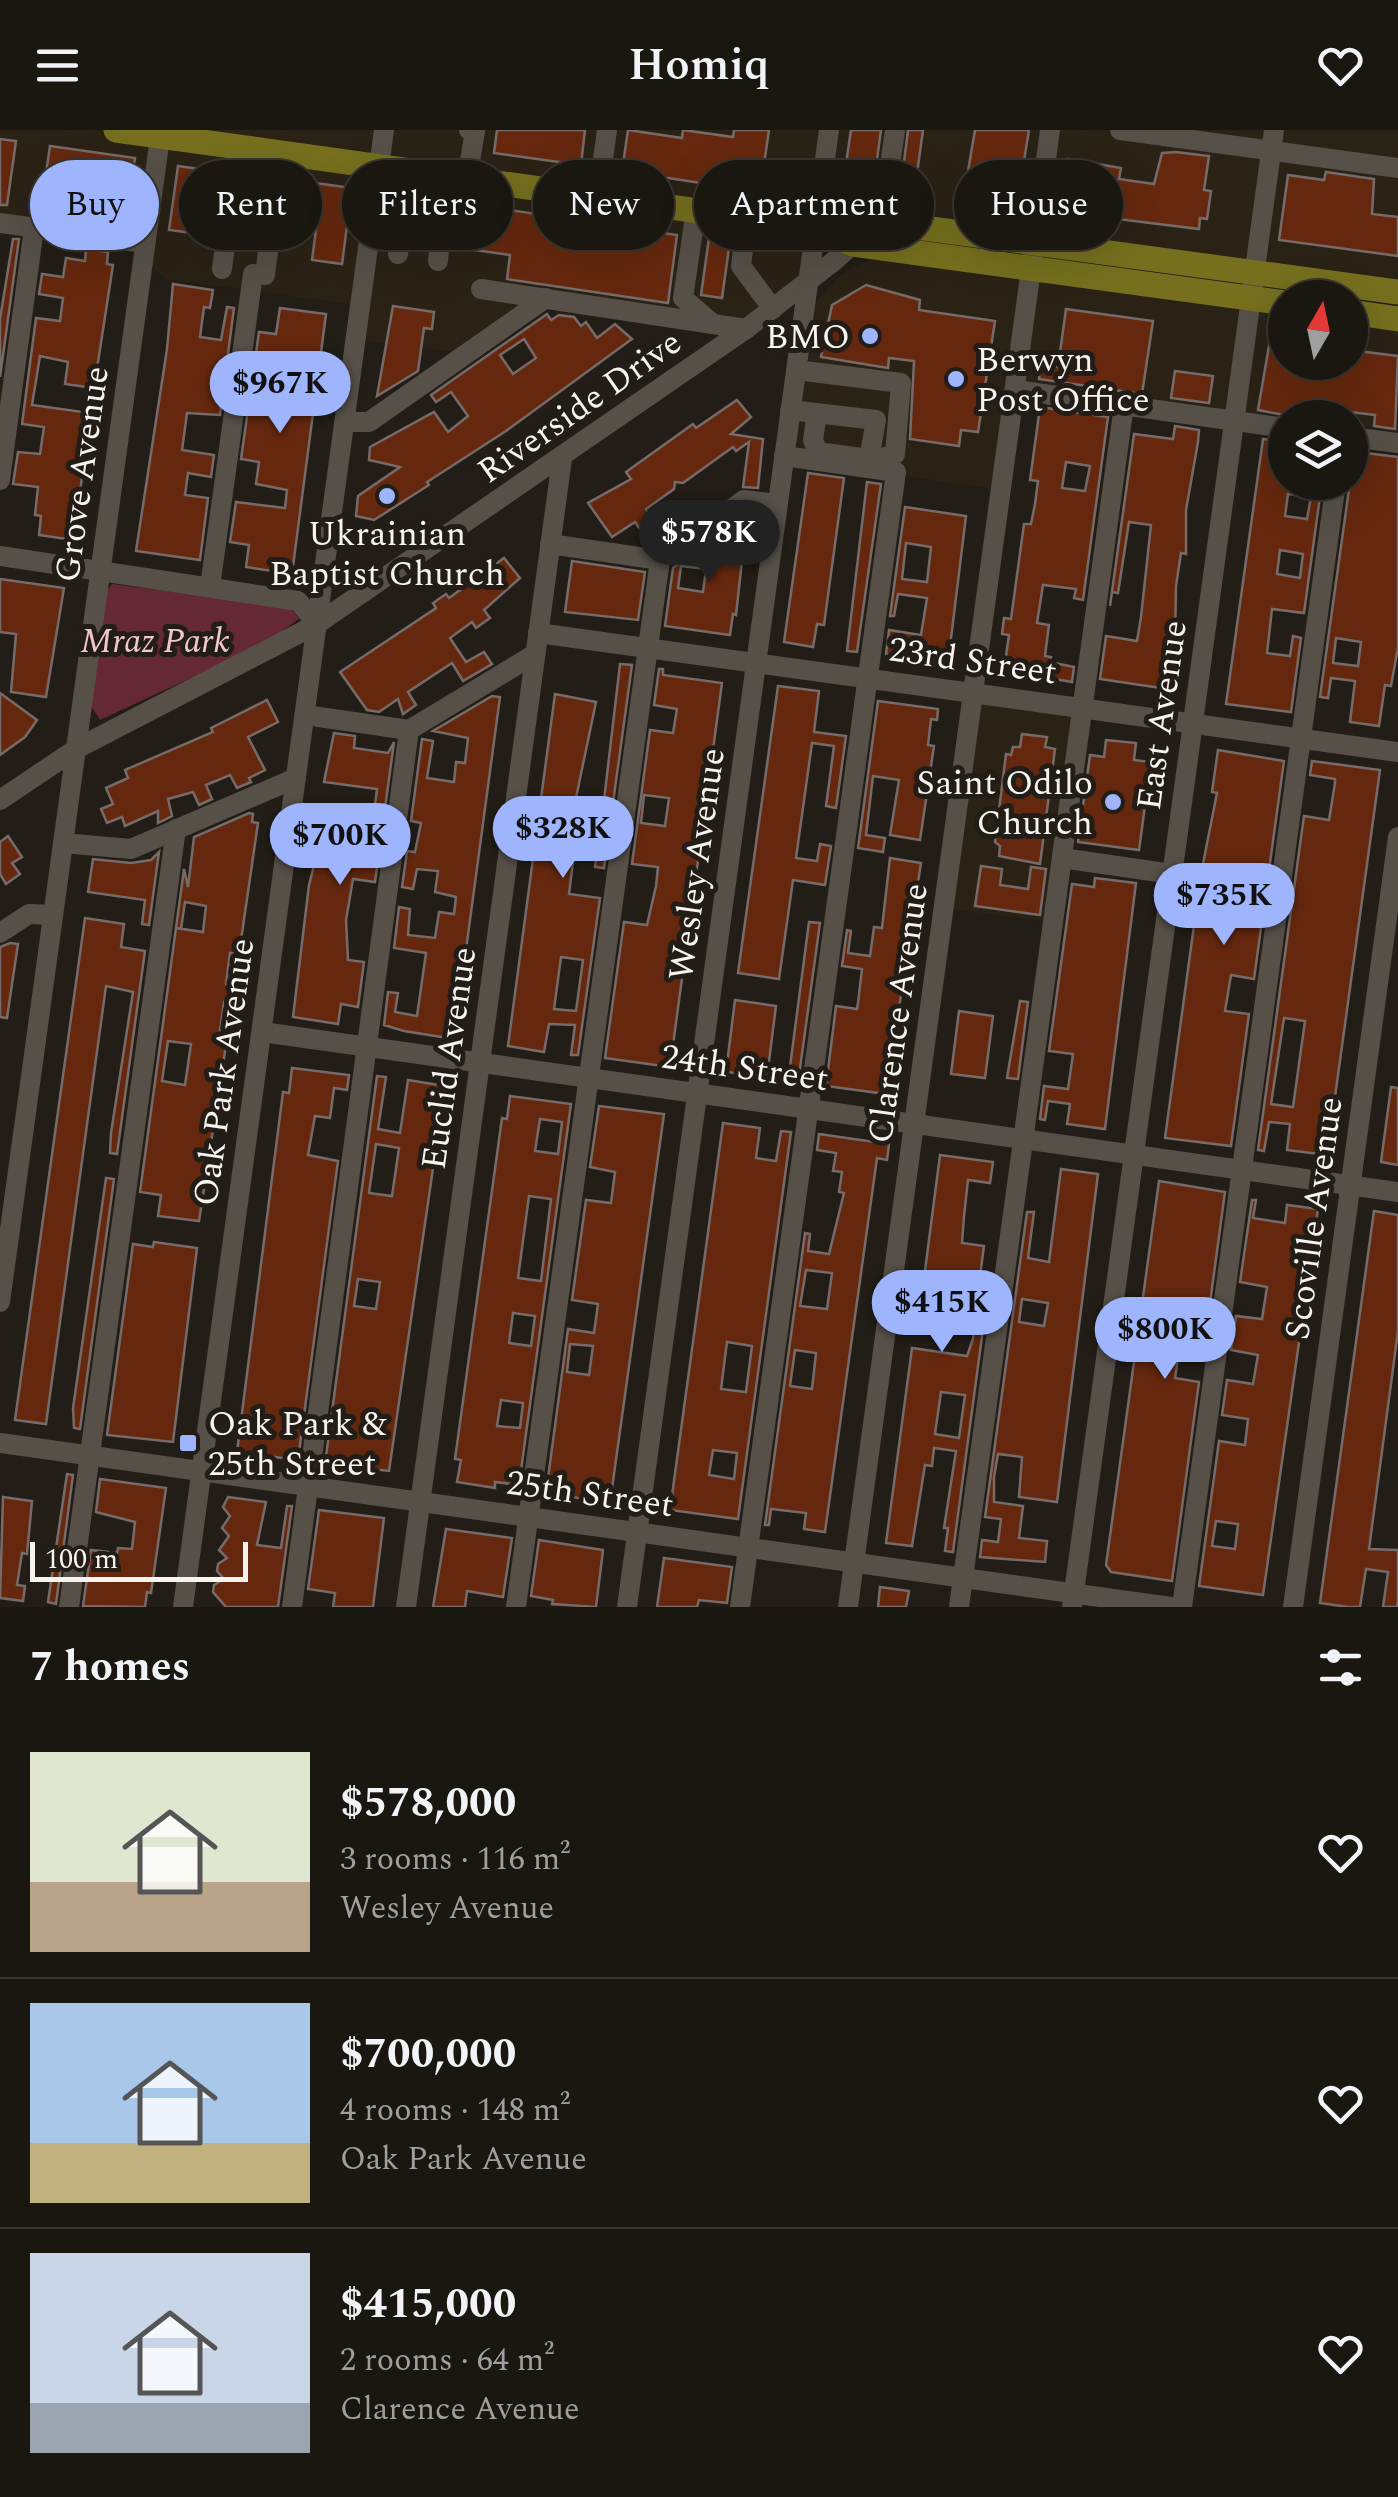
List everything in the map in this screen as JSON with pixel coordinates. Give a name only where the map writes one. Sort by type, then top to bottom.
[{"type":"main road","points":[[116,130],[343,160]]},
{"type":"main road","points":[[934,246],[1031,269],[1268,301]]},
{"type":"main road","points":[[1094,250],[1398,292]]},
{"type":"main road","points":[[1368,315],[1398,319]]},
{"type":"street","name":"Oak Park Avenue","points":[[381,160],[384,130]]},
{"type":"street","points":[[470,160],[475,130]]},
{"type":"street","points":[[603,160],[607,130]]},
{"type":"street","name":"Wesley Avenue","points":[[824,160],[829,130]]},
{"type":"street","points":[[886,160],[895,130]]},
{"type":"street","name":"Clarence Avenue","points":[[1046,160],[1050,130]]},
{"type":"street","points":[[1120,130],[1273,140],[1398,168]]},
{"type":"street","name":"Grove Avenue","points":[[157,160],[161,133]]},
{"type":"street","name":"East Avenue","points":[[1073,1600],[1273,140]]},
{"type":"street","points":[[236,160],[238,146]]},
{"type":"street","points":[[398,254],[404,213],[410,208],[434,210],[442,218],[438,261]]},
{"type":"street","points":[[0,223],[30,227]]},
{"type":"street","points":[[694,224],[683,298],[714,324]]},
{"type":"street","points":[[0,480],[31,250]]},
{"type":"street","name":"Grove Avenue","points":[[0,1302],[145,250]]},
{"type":"street","points":[[222,269],[225,250]]},
{"type":"street","points":[[210,587],[264,250]]},
{"type":"street","name":"Oak Park Avenue","points":[[184,1607],[368,250]]},
{"type":"street","points":[[743,250],[741,266],[773,309]]},
{"type":"street","name":"Wesley Avenue","points":[[627,1607],[812,250]]},
{"type":"street","name":"Riverside Drive","points":[[0,800],[76,749],[317,624],[746,329],[808,283],[842,250]]},
{"type":"street","name":"Clarence Avenue","points":[[848,1607],[1034,250]]},
{"type":"street","points":[[481,289],[746,329]]},
{"type":"street","points":[[345,422],[370,422],[546,298]]},
{"type":"street","points":[[796,370],[902,384],[895,454],[868,464]]},
{"type":"street","points":[[1014,390],[1268,426]]},
{"type":"street","points":[[959,1607],[1124,405]]},
{"type":"street","points":[[790,410],[876,420],[868,464]]},
{"type":"street","points":[[817,413],[813,440],[817,456]]},
{"type":"street","points":[[1368,439],[1398,443]]},
{"type":"street","points":[[740,1607],[896,472],[817,456],[784,456]]},
{"type":"street","name":"Euclid Avenue","points":[[406,1607],[562,458]]},
{"type":"street","points":[[550,544],[660,560],[744,500],[778,504]]},
{"type":"street","points":[[1182,1607],[1333,500]]},
{"type":"street","points":[[0,556],[298,601],[317,624]]},
{"type":"street","points":[[516,1607],[660,560]]},
{"type":"street","points":[[305,715],[409,730],[537,643]]},
{"type":"street","name":"23rd Street","points":[[537,643],[648,648],[1398,752]]},
{"type":"street","points":[[292,1607],[409,730]]},
{"type":"street","points":[[63,842],[131,849],[296,778]]},
{"type":"street","points":[[70,1607],[176,829]]},
{"type":"street","name":"Scoville Avenue","points":[[1293,1607],[1398,838]]},
{"type":"street","points":[[1062,858],[1172,874]]},
{"type":"street","points":[[0,933],[28,914],[53,914]]},
{"type":"street","name":"24th Street","points":[[262,1032],[1398,1192]]},
{"type":"street","name":"25th Street","points":[[0,1442],[963,1578],[1073,1600],[1171,1607]]},
{"type":"shaded area","points":[[0,130],[381,130],[377,160],[342,160],[342,250],[366,250],[359,305],[165,279],[142,256],[143,250],[159,250],[159,160],[30,160],[30,228],[0,224]]},
{"type":"shaded area","points":[[387,130],[825,130],[821,160],[694,160],[694,207],[674,204],[674,160],[533,160],[533,184],[513,181],[513,160],[383,160]]},
{"type":"shaded area","points":[[831,130],[1398,130],[1398,290],[1368,287],[1368,280],[1310,280],[1046,250],[1123,250],[1123,160],[954,160],[954,239],[934,237],[934,160],[827,160]]},
{"type":"shaded area","points":[[513,187],[533,189],[533,250],[674,250],[674,210],[694,212],[694,250],[809,250],[806,281],[740,330],[534,301],[461,353],[359,340],[371,250],[513,250]]},
{"type":"shaded area","points":[[876,256],[1020,276],[992,489],[792,459],[815,302],[841,274]]},
{"type":"shaded area","points":[[1033,278],[1268,310],[1268,380],[1368,380],[1368,324],[1398,328],[1398,447],[1368,443],[1368,400],[1268,400],[1268,429],[1017,393]]},
{"type":"shaded area","points":[[970,690],[1083,705],[1055,922],[941,908]]},
{"type":"green space","name":"Mraz Park","points":[[112,584],[290,607],[299,619],[262,645],[100,720],[91,706],[107,590]]},
{"type":"building","points":[[497,130],[585,130],[582,160],[494,153]]},
{"type":"building","points":[[628,130],[682,138],[683,130],[733,137],[734,130],[769,130],[765,160],[694,160],[694,182],[674,179],[674,160],[624,160]]},
{"type":"building","points":[[851,130],[881,130],[877,160],[847,160]]},
{"type":"building","points":[[908,130],[923,130],[919,160],[904,160]]},
{"type":"building","points":[[975,130],[1029,130],[1024,160],[970,160]]},
{"type":"building","points":[[0,139],[16,141],[7,205],[0,205]]},
{"type":"building","points":[[50,146],[135,158],[135,160],[48,160]]},
{"type":"building","points":[[1162,153],[1209,156],[1204,190],[1211,191],[1207,219],[1200,218],[1199,229],[1123,220],[1123,180],[1154,184]]},
{"type":"building","points":[[178,166],[179,166],[179,231],[169,230]]},
{"type":"building","points":[[1326,172],[1374,179],[1372,214],[1398,217],[1398,256],[1279,240],[1288,175],[1324,180]]},
{"type":"building","points":[[322,184],[342,187],[342,264],[312,260],[313,250],[322,250]]},
{"type":"building","points":[[513,210],[533,213],[533,250],[674,250],[674,235],[677,235],[668,303],[507,279],[510,255],[474,250],[513,250]]},
{"type":"building","points":[[13,239],[19,239],[0,377],[0,319]]},
{"type":"building","points":[[86,250],[108,252],[107,264],[113,265],[94,388],[65,384],[68,362],[40,356],[32,405],[90,413],[74,540],[39,535],[41,516],[35,515],[38,487],[13,484],[18,452],[40,454],[44,427],[22,424],[36,318],[60,321],[63,298],[39,294],[42,274],[63,277],[66,258],[85,261]]},
{"type":"building","points":[[707,250],[729,250],[722,298],[701,295]]},
{"type":"building","points":[[173,284],[213,290],[210,308],[204,307],[200,337],[221,340],[227,307],[234,308],[220,415],[187,413],[182,450],[214,455],[211,477],[188,473],[185,495],[208,498],[200,560],[136,551]]},
{"type":"building","points":[[866,285],[920,300],[919,310],[995,321],[978,432],[961,430],[959,446],[910,439],[914,361],[889,358],[888,368],[821,357],[832,305]]},
{"type":"building","points":[[393,306],[434,312],[432,329],[424,328],[418,371],[377,396]]},
{"type":"building","points":[[280,308],[326,314],[292,574],[246,567],[249,545],[230,542],[236,502],[285,508],[287,490],[256,484],[259,462],[241,459],[259,332],[276,334]]},
{"type":"building","points":[[1066,309],[1153,321],[1142,394],[1039,379],[1041,365],[1058,367]]},
{"type":"building","points":[[547,314],[551,320],[559,315],[574,317],[581,326],[586,322],[597,338],[615,324],[632,339],[506,431],[427,482],[429,485],[374,520],[356,516],[358,496],[400,467],[369,460],[370,447],[434,412],[448,432],[468,416],[451,392],[436,402],[431,395]],"holes":[[[524,339],[536,358],[513,374],[500,355]]]},
{"type":"building","points":[[1268,352],[1268,380],[1368,380],[1368,352],[1398,356],[1395,429],[1374,426],[1375,415],[1368,414],[1368,400],[1268,400],[1268,412],[1258,410]]},
{"type":"building","points":[[1175,371],[1213,376],[1209,403],[1171,398]]},
{"type":"building","points":[[737,400],[751,417],[731,434],[763,439],[758,488],[743,487],[749,442],[736,451],[733,447],[683,483],[675,482],[674,489],[646,509],[658,527],[689,504],[702,513],[656,546],[651,545],[635,522],[612,537],[588,503],[631,479],[626,472],[693,424],[696,428]]},
{"type":"building","points":[[1040,407],[1108,417],[1083,600],[1074,598],[1076,589],[1043,585],[1037,623],[1049,625],[1045,656],[1051,657],[1050,662],[1074,667],[1072,682],[1004,670],[1009,635],[1002,634],[1004,618],[1011,619],[1024,524],[1031,524],[1035,504],[1038,481],[1030,480]],"holes":[[[1066,462],[1090,466],[1085,491],[1062,488]]]},
{"type":"building","points":[[1175,426],[1199,430],[1186,510],[1186,554],[1181,553],[1176,586],[1175,640],[1168,639],[1161,688],[1100,679],[1106,636],[1137,641],[1141,617],[1151,525],[1129,522],[1118,593],[1112,592],[1110,606],[1134,434],[1173,439]]},
{"type":"building","points":[[1263,439],[1268,440],[1268,500],[1287,500],[1285,516],[1307,519],[1310,500],[1320,500],[1304,613],[1272,609],[1267,653],[1290,656],[1293,636],[1301,638],[1291,712],[1226,704]],"holes":[[[1280,550],[1303,554],[1300,578],[1277,574]]]},
{"type":"building","points":[[1368,453],[1398,457],[1398,647],[1391,686],[1385,685],[1379,726],[1350,722],[1355,681],[1331,678],[1328,698],[1320,697],[1347,500],[1368,500]],"holes":[[[1336,638],[1361,642],[1358,666],[1333,663]]]},
{"type":"building","points":[[808,473],[844,478],[824,625],[817,624],[813,647],[784,642]]},
{"type":"building","points":[[867,482],[881,484],[857,652],[847,651]]},
{"type":"building","points":[[905,507],[966,516],[948,663],[886,654],[889,630],[921,635],[927,598],[898,594],[894,616],[890,616]],"holes":[[[906,543],[931,547],[927,582],[902,579]]]},
{"type":"building","points":[[747,515],[736,615],[733,614],[730,635],[665,626],[673,568],[693,553],[699,554],[700,548]],"holes":[[[681,566],[706,569],[703,592],[678,588]]]},
{"type":"building","points":[[504,558],[520,578],[484,610],[490,618],[476,628],[472,622],[450,638],[466,662],[484,652],[492,664],[463,681],[452,663],[408,692],[416,705],[403,714],[398,699],[379,712],[367,710],[340,672],[436,608],[433,603],[446,594],[449,598]]},
{"type":"building","points":[[572,561],[645,572],[638,620],[565,612]]},
{"type":"building","points":[[0,579],[64,588],[46,697],[11,692],[16,634],[0,632]]},
{"type":"building","points":[[620,664],[632,665],[604,868],[595,867],[598,841],[576,838],[569,894],[600,898],[578,1055],[571,1055],[575,1025],[549,1024],[544,1052],[508,1046],[555,694],[596,702],[572,817],[601,826]],"holes":[[[561,957],[583,960],[576,1011],[554,1009]]]},
{"type":"building","points":[[659,669],[663,669],[663,675],[722,683],[670,1067],[605,1058],[624,922],[647,925],[656,886],[658,867],[632,864],[650,730],[673,733],[677,709],[654,705]],"holes":[[[644,795],[669,798],[665,826],[641,823]]]},
{"type":"building","points":[[778,686],[819,691],[814,732],[846,736],[836,808],[826,806],[834,746],[812,743],[796,858],[817,861],[820,844],[831,846],[825,885],[793,880],[779,979],[738,973]]},
{"type":"building","points":[[0,693],[37,720],[25,737],[0,755]]},
{"type":"building","points":[[492,696],[500,697],[454,1039],[404,1031],[384,1025],[388,992],[398,993],[395,1012],[417,1016],[426,953],[394,948],[399,907],[410,909],[408,935],[435,938],[439,912],[454,914],[456,897],[435,892],[438,871],[417,869],[413,889],[402,887],[407,851],[415,852],[421,823],[411,821],[422,739],[433,741],[427,778],[454,782],[456,762],[465,763],[468,738],[433,731]]},
{"type":"building","points":[[267,700],[278,722],[248,737],[265,770],[249,778],[251,782],[237,788],[230,775],[206,785],[212,799],[199,805],[193,792],[168,799],[172,816],[158,823],[158,811],[125,826],[122,817],[107,823],[101,809],[113,804],[106,788],[128,778],[125,770],[213,732],[211,728]]},
{"type":"building","points":[[878,701],[938,709],[937,720],[931,719],[928,745],[934,746],[920,840],[890,835],[899,780],[873,776],[866,835],[885,838],[883,852],[858,848]]},
{"type":"building","points":[[334,733],[355,736],[354,748],[388,753],[394,742],[375,882],[353,879],[346,920],[348,960],[364,962],[358,1007],[341,1004],[338,1024],[293,1017],[309,885],[325,823],[372,829],[377,789],[324,782]]},
{"type":"building","points":[[1022,734],[1047,737],[1045,747],[1055,749],[1040,864],[999,856],[1000,846],[995,842],[1006,754],[1011,755],[1013,747],[1020,747]]},
{"type":"building","name":"Saint Odilo Church","points":[[1106,740],[1136,743],[1134,760],[1151,762],[1139,850],[1078,842],[1090,755],[1104,757]]},
{"type":"building","points":[[1218,750],[1284,761],[1254,979],[1231,975],[1225,1011],[1249,1014],[1231,1146],[1165,1138],[1201,874],[1217,793],[1212,792]]},
{"type":"building","points":[[1312,761],[1380,770],[1327,1155],[1287,1150],[1290,1124],[1269,1122],[1264,1151],[1258,1150],[1304,816],[1329,820],[1335,783],[1335,779],[1310,775]],"holes":[[[1284,1018],[1305,1021],[1293,1107],[1271,1104]]]},
{"type":"building","points":[[253,814],[252,822],[258,823],[239,954],[230,953],[226,984],[236,985],[233,1003],[224,1002],[220,1031],[228,1032],[199,1221],[158,1216],[161,1195],[140,1192],[184,869],[188,887],[194,837]],"holes":[[[185,902],[206,906],[203,932],[181,929]],[[168,1041],[191,1044],[185,1085],[162,1081]]]},
{"type":"building","points":[[8,836],[22,857],[12,863],[20,874],[6,884],[0,874],[0,842]]},
{"type":"building","points":[[159,852],[149,925],[142,924],[145,900],[88,892],[93,859],[131,863],[151,860]]},
{"type":"building","points":[[890,858],[921,863],[886,1094],[826,1086],[836,1006],[857,1009],[858,1003],[862,969],[842,966],[847,930],[851,931],[848,953],[870,956],[874,927],[882,928]]},
{"type":"building","points":[[981,866],[1002,869],[1000,885],[1028,889],[1031,867],[1046,869],[1040,915],[975,906]]},
{"type":"building","points":[[1095,878],[1136,883],[1105,1129],[1067,1124],[1070,1104],[1048,1101],[1045,1120],[1040,1119],[1044,1086],[1068,1089],[1073,1054],[1049,1051],[1072,884],[1094,887]]},
{"type":"building","points":[[85,918],[124,924],[121,947],[145,951],[117,1154],[110,1153],[111,1133],[133,992],[106,986],[46,1424],[15,1420]]},
{"type":"building","points":[[809,922],[820,923],[798,1083],[788,1082]]},
{"type":"building","points":[[18,944],[7,1018],[0,1017],[0,947]]},
{"type":"building","points":[[735,1000],[776,1006],[767,1077],[726,1072]]},
{"type":"building","points":[[1020,1001],[1028,1002],[1018,1079],[1007,1078]]},
{"type":"building","points":[[959,1011],[993,1016],[985,1078],[951,1074]]},
{"type":"building","points":[[292,1068],[349,1075],[347,1090],[334,1088],[330,1118],[315,1116],[308,1155],[338,1161],[298,1460],[237,1452],[283,1092],[289,1093]]},
{"type":"building","points":[[377,1076],[386,1077],[378,1129],[400,1133],[408,1080],[445,1086],[389,1471],[325,1464]],"holes":[[[376,1144],[399,1148],[392,1196],[369,1193]],[[358,1279],[380,1282],[376,1309],[354,1306]]]},
{"type":"building","points":[[1391,1087],[1398,1088],[1398,1165],[1381,1162]]},
{"type":"building","points":[[510,1096],[571,1104],[519,1485],[495,1482],[495,1488],[457,1482],[461,1460],[455,1459],[502,1118],[507,1119]],"holes":[[[540,1119],[562,1122],[558,1154],[535,1151]],[[529,1196],[551,1199],[541,1281],[518,1278]],[[513,1313],[535,1316],[531,1346],[509,1343]],[[501,1400],[523,1403],[520,1428],[497,1426]]]},
{"type":"building","points":[[599,1106],[664,1114],[610,1503],[546,1493],[568,1329],[594,1333],[598,1304],[572,1300],[586,1200],[611,1203],[615,1172],[590,1167]],"holes":[[[570,1344],[593,1346],[589,1375],[567,1372]]]},
{"type":"building","points":[[723,1123],[760,1128],[756,1158],[776,1161],[781,1131],[791,1132],[738,1519],[670,1510]],"holes":[[[727,1342],[752,1346],[746,1392],[721,1389]],[[713,1450],[737,1453],[734,1479],[709,1475]]]},
{"type":"building","points":[[819,1134],[889,1144],[887,1160],[877,1158],[825,1532],[804,1529],[806,1513],[771,1509],[769,1525],[765,1525],[805,1233],[810,1234],[808,1251],[829,1254],[844,1193],[839,1192],[842,1172],[833,1171],[836,1153],[817,1150]],"holes":[[[806,1270],[832,1273],[827,1309],[800,1306]],[[795,1350],[816,1353],[812,1389],[790,1386]]]},
{"type":"building","points":[[940,1155],[993,1162],[990,1183],[968,1180],[964,1216],[962,1243],[984,1246],[980,1276],[990,1277],[953,1552],[945,1551],[948,1528],[944,1528],[956,1451],[934,1448],[932,1466],[925,1465],[912,1546],[886,1543],[912,1348],[967,1356],[976,1314],[944,1308],[942,1328],[918,1325]],"holes":[[[941,1392],[965,1395],[959,1438],[935,1434]]]},
{"type":"building","points":[[1061,1169],[1098,1174],[1057,1502],[1019,1497],[1022,1457],[998,1454],[994,1477],[994,1502],[1023,1506],[1019,1538],[1047,1541],[1045,1562],[980,1557],[982,1540],[998,1542],[1001,1519],[985,1517],[1027,1212],[1034,1212],[1028,1258],[1049,1262]],"holes":[[[1022,1299],[1048,1303],[1044,1326],[1019,1322]]]},
{"type":"building","points":[[106,1178],[114,1179],[80,1429],[74,1428],[73,1408]]},
{"type":"building","points":[[1159,1181],[1225,1192],[1203,1355],[1179,1351],[1175,1378],[1199,1382],[1172,1581],[1111,1572],[1106,1565]]},
{"type":"building","points":[[1252,1200],[1256,1200],[1253,1218],[1285,1223],[1287,1205],[1318,1209],[1263,1595],[1199,1586],[1219,1441],[1245,1445],[1248,1419],[1222,1415],[1227,1380],[1253,1384],[1258,1355],[1231,1350],[1236,1316],[1262,1319],[1267,1287],[1240,1282]],"holes":[[[1216,1521],[1238,1524],[1235,1549],[1212,1546]]]},
{"type":"building","points":[[1374,1211],[1398,1215],[1398,1331],[1369,1549],[1398,1550],[1398,1601],[1397,1607],[1383,1607],[1388,1572],[1366,1569],[1360,1607],[1348,1607],[1320,1603]]},
{"type":"building","points":[[154,1242],[197,1248],[173,1442],[107,1435],[133,1244],[153,1247]]},
{"type":"building","points":[[67,1474],[73,1475],[56,1604],[48,1602]]},
{"type":"building","points":[[100,1479],[166,1488],[151,1593],[147,1592],[145,1607],[83,1606],[91,1550],[117,1553],[118,1548],[132,1549],[135,1522],[96,1512]]},
{"type":"building","points":[[3,1497],[32,1501],[27,1554],[22,1553],[17,1585],[25,1586],[23,1601],[0,1598]]},
{"type":"building","points":[[228,1497],[266,1502],[257,1545],[281,1548],[287,1506],[292,1506],[278,1607],[226,1607],[213,1592],[214,1585],[224,1579],[217,1571],[218,1564],[227,1558],[219,1550],[229,1536],[222,1528],[230,1516],[223,1507]]},
{"type":"building","points":[[319,1510],[384,1518],[373,1607],[333,1607],[335,1593],[308,1589]]},
{"type":"building","points":[[446,1529],[512,1538],[503,1597],[467,1591],[465,1607],[433,1607]]},
{"type":"building","points":[[539,1540],[603,1550],[596,1607],[552,1604],[553,1600],[531,1596]]},
{"type":"building","points":[[664,1558],[732,1567],[727,1603],[699,1600],[697,1607],[657,1607]]},
{"type":"building","points":[[880,1587],[909,1591],[906,1607],[878,1607]]},
{"type":"place","name":"BMO","points":[[870,336]]},
{"type":"place","name":"Berwyn Post Office","points":[[956,379]]},
{"type":"place","name":"Ukrainian Baptist Church","points":[[387,496]]},
{"type":"place","name":"Saint Odilo Church","points":[[1113,802]]},
{"type":"place","name":"Oak Park & 25th Street","points":[[188,1443]]}]
